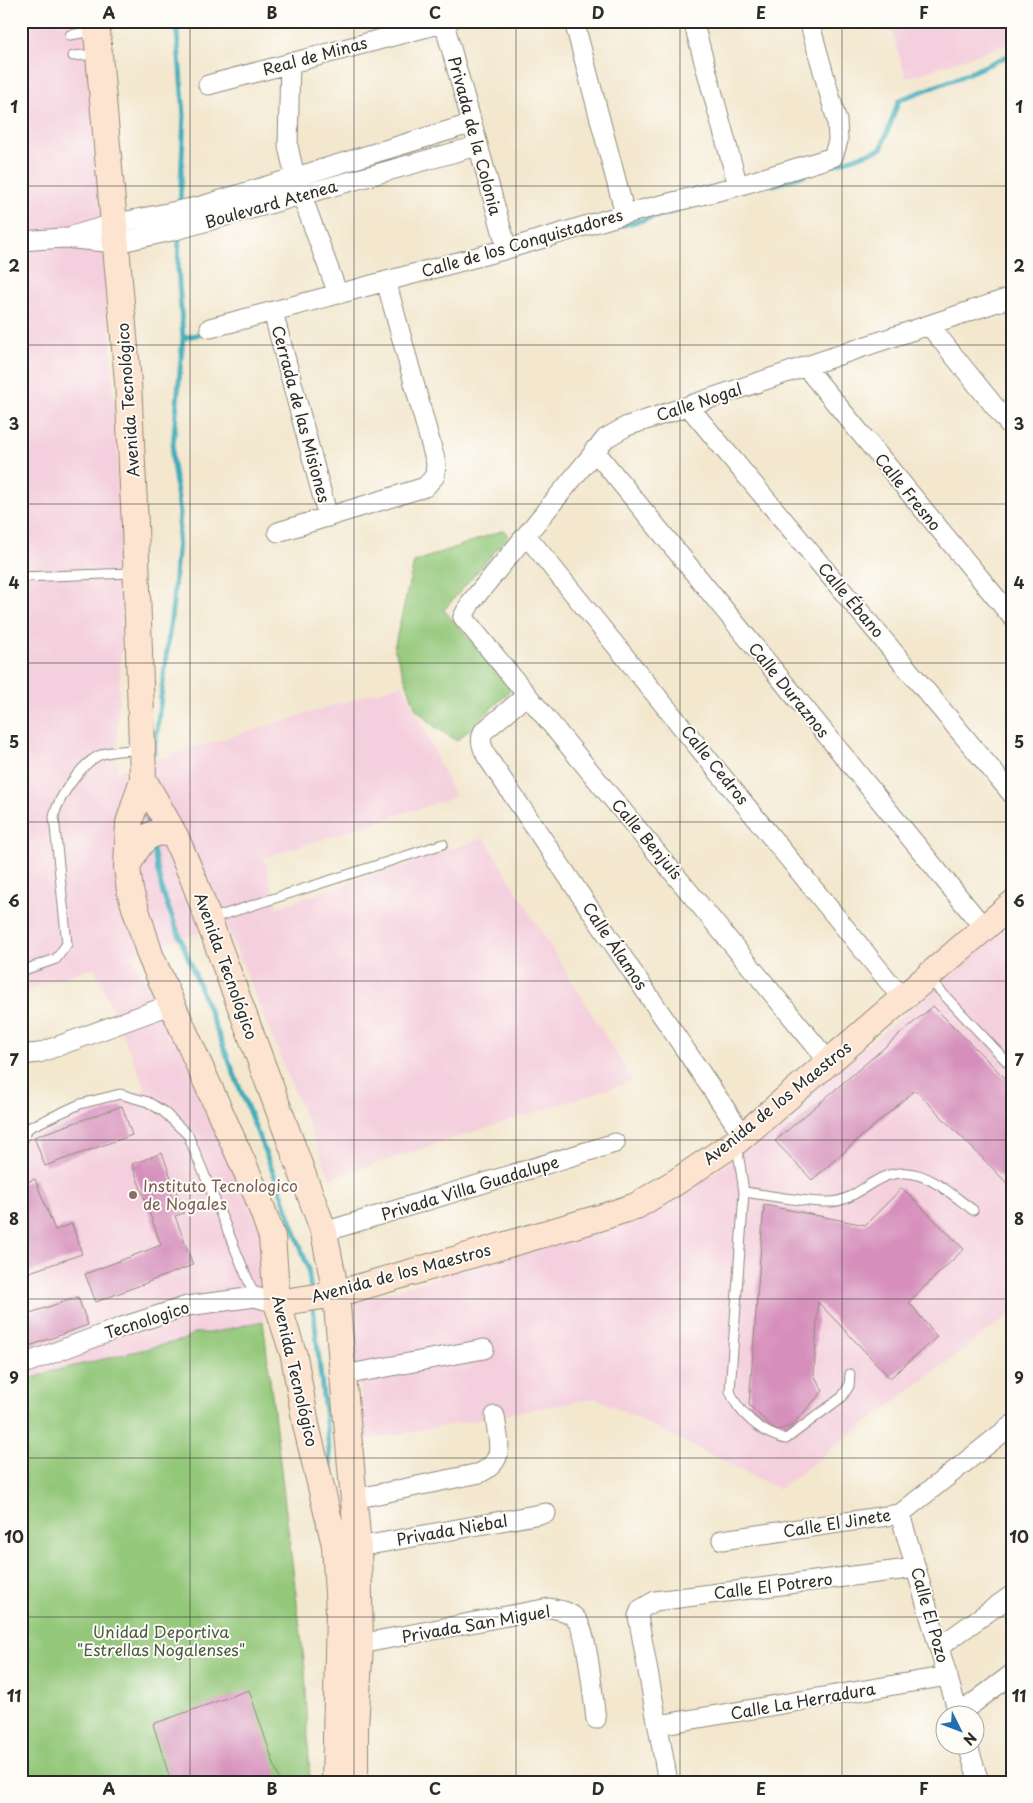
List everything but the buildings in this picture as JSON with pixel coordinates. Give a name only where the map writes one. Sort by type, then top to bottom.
[{"type":"main road","name":"Avenida Tecnológico","points":[[97,35],[128,382],[137,572],[143,779],[129,823],[127,867],[130,891],[150,955],[170,1005],[266,1218],[272,1237],[274,1300],[294,1356],[306,1424],[335,1545],[339,1611],[335,1782]]},
{"type":"main road","name":"Avenida Tecnológico","points":[[143,779],[175,836],[208,919],[324,1232],[344,1375],[358,1547],[360,1644],[355,1727],[355,1782]]},
{"type":"main road","points":[[127,867],[134,851],[150,835],[160,832],[175,836]]},
{"type":"main road","name":"Avenida de los Maestros","points":[[274,1300],[333,1294],[636,1206],[676,1182],[740,1138],[1012,904]]},
{"type":"street","points":[[574,21],[625,214]]},
{"type":"street","points":[[693,21],[738,186]]},
{"type":"street","name":"Calle de los Conquistadores","points":[[210,328],[507,249],[625,214],[738,186],[833,157],[838,141],[837,121],[809,21]]},
{"type":"street","name":"Real de Minas","points":[[208,84],[447,22]]},
{"type":"street","name":"Privada de la Colonia","points":[[447,22],[470,124],[507,249]]},
{"type":"street","points":[[290,62],[287,134],[295,177],[338,294]]},
{"type":"street","name":"Boulevard Atenea","points":[[21,241],[114,233],[172,231],[201,215],[295,177],[470,124]]},
{"type":"street","name":"Boulevard Atenea","points":[[114,233],[171,212],[201,215],[302,196],[477,146]]},
{"type":"street","name":"Cerrada de las Misiones","points":[[278,532],[425,487],[431,482],[436,470],[386,281]]},
{"type":"street","name":"Calle Nogal","points":[[463,617],[471,602],[594,450],[606,438],[627,426],[689,407],[1012,297]]},
{"type":"street","name":"Cerrada de las Misiones","points":[[273,312],[328,517]]},
{"type":"street","points":[[929,325],[1012,428]]},
{"type":"street","name":"Calle Fresno","points":[[805,366],[1012,618]]},
{"type":"street","name":"Calle Ébano","points":[[689,407],[1012,794]]},
{"type":"street","name":"Calle Duraznos","points":[[594,450],[984,928]]},
{"type":"street","name":"Calle Cedros","points":[[526,534],[902,998]]},
{"type":"street","name":"Calle Benjuís","points":[[463,617],[830,1062]]},
{"type":"street","name":"Calle Álamos","points":[[527,695],[484,732],[481,738],[487,757],[740,1138]]},
{"type":"street","points":[[21,1055],[39,1053],[170,1005]]},
{"type":"street","name":"Privada Villa Guadalupe","points":[[324,1232],[615,1143]]},
{"type":"street","name":"Tecnologico","points":[[21,1365],[122,1327],[187,1306],[274,1300]]},
{"type":"street","points":[[344,1375],[484,1349]]},
{"type":"street","points":[[354,1499],[480,1473],[490,1468],[497,1461],[499,1452],[495,1416]]},
{"type":"street","name":"Calle El Jinete","points":[[722,1540],[900,1514],[1012,1425]]},
{"type":"street","name":"Privada Niebal","points":[[358,1547],[546,1513]]},
{"type":"street","name":"Calle El Pozo","points":[[900,1514],[957,1706]]},
{"type":"street","name":"Calle El Potrero","points":[[658,1725],[638,1616],[640,1609],[655,1601],[916,1568]]},
{"type":"street","points":[[940,1647],[1012,1595]]},
{"type":"street","name":"Privada San Miguel","points":[[360,1644],[549,1608],[562,1610],[570,1613],[582,1628],[596,1719]]},
{"type":"street","points":[[970,1706],[1012,1674]]},
{"type":"street","name":"Calle La Herradura","points":[[658,1725],[948,1676]]},
{"type":"street","points":[[658,1725],[668,1782]]},
{"type":"street","points":[[971,1756],[979,1782]]},
{"type":"lane","points":[[70,35],[97,35]]},
{"type":"lane","points":[[73,56],[97,35]]},
{"type":"lane","points":[[21,577],[137,572]]},
{"type":"lane","points":[[21,971],[56,959],[67,944],[54,817],[58,801],[84,768],[97,757],[102,754],[142,749]]},
{"type":"lane","points":[[208,919],[443,844]]},
{"type":"lane","points":[[928,977],[1012,1067]]},
{"type":"lane","points":[[21,1146],[28,1128],[92,1100],[120,1094],[148,1102],[164,1112],[188,1135],[274,1300]]},
{"type":"lane","points":[[740,1138],[744,1192],[730,1391],[736,1407],[770,1435],[786,1439],[842,1397],[849,1386],[850,1374]]},
{"type":"lane","points":[[744,1192],[830,1202],[855,1194],[887,1174],[907,1172],[932,1181],[973,1210]]},
{"type":"shaded area","points":[[21,21],[90,21],[124,559],[116,772],[403,684],[455,797],[264,858],[277,907],[484,838],[633,1081],[330,1178],[226,924],[130,955],[194,1072],[270,1255],[263,1321],[49,1372],[21,1383],[21,1135],[146,1090],[94,967],[21,991],[21,225],[26,223],[21,223]]},
{"type":"shaded area","points":[[889,21],[1012,21],[1012,43],[906,78]]},
{"type":"shaded area","points":[[1012,924],[1012,1313],[779,1489],[596,1398],[367,1440],[349,1304],[647,1214],[721,1168]]},
{"type":"green space","points":[[504,530],[508,536],[444,610],[512,689],[457,741],[435,727],[416,709],[394,648],[414,562]]},
{"type":"green space","name":"Unidad Deportiva \"Estrellas Nogalenses\"","points":[[263,1321],[305,1669],[310,1782],[21,1782],[21,1383],[49,1372],[183,1340],[194,1333],[211,1333]]},
{"type":"waterway","points":[[176,21],[184,115],[180,205]]},
{"type":"waterway","points":[[833,165],[881,149],[899,100],[960,77],[1012,54]]},
{"type":"waterway","points":[[774,185],[804,175]]},
{"type":"waterway","points":[[590,234],[676,211]]},
{"type":"waterway","points":[[154,753],[173,603],[180,513],[172,457],[183,338],[178,268],[179,234]]},
{"type":"waterway","points":[[183,338],[209,332]]},
{"type":"waterway","points":[[146,808],[149,829]]},
{"type":"waterway","points":[[152,845],[163,894],[282,1195],[308,1268],[311,1290]]},
{"type":"waterway","points":[[313,1306],[333,1486]]},
{"type":"place","name":"Instituto Tecnologico de Nogales","points":[[133,1195]]}]
